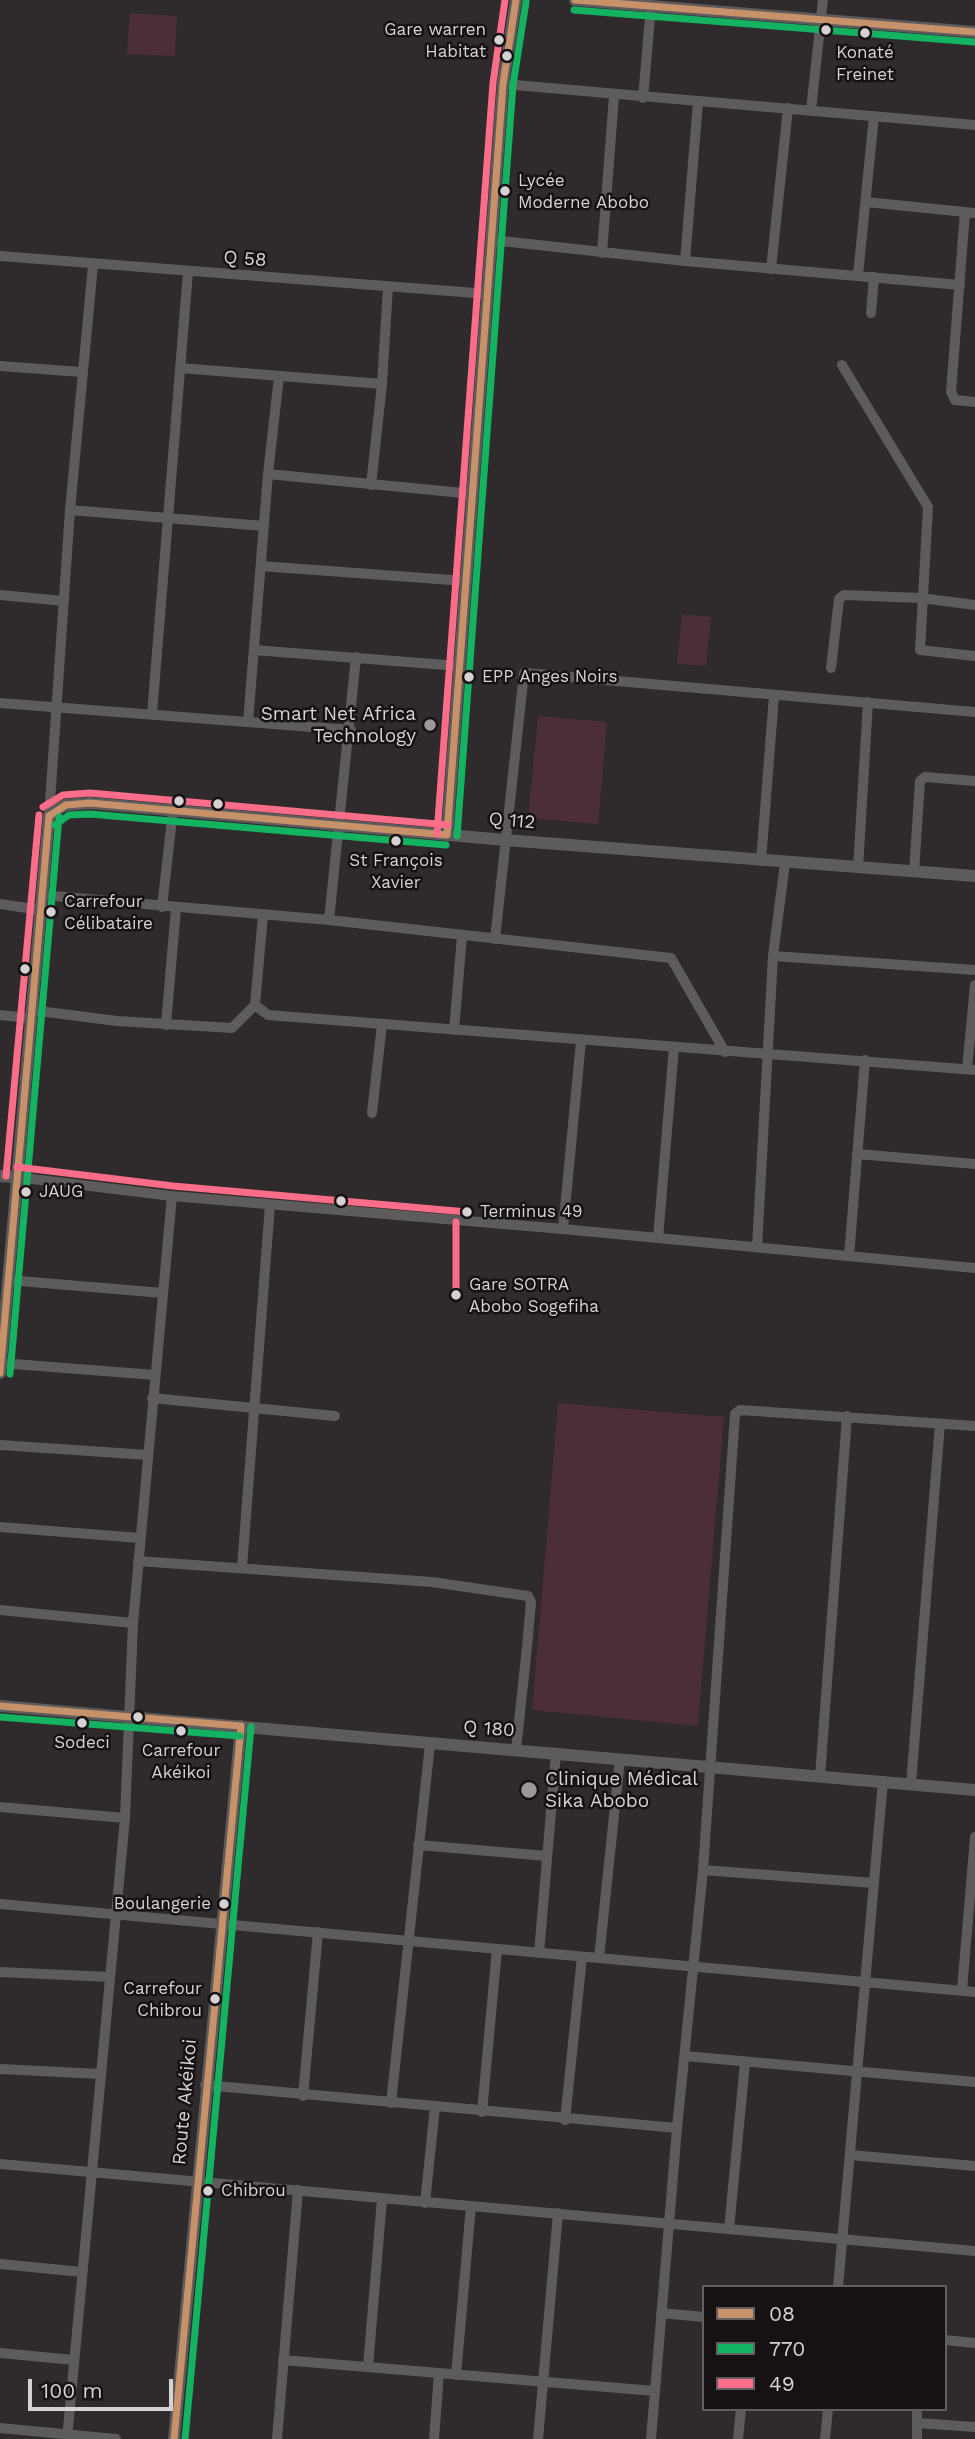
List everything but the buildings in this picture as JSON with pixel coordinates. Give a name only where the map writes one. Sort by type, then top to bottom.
[{"type":"street","points":[[447,835],[503,84],[516,0]]},
{"type":"street","points":[[575,0],[635,2],[651,6],[975,32]]},
{"type":"street","points":[[811,110],[823,0]]},
{"type":"street","points":[[643,98],[651,6]]},
{"type":"street","points":[[503,84],[614,96],[975,125]]},
{"type":"street","points":[[602,253],[614,96]]},
{"type":"street","points":[[685,261],[698,102]]},
{"type":"street","points":[[771,269],[788,108]]},
{"type":"street","points":[[858,275],[874,116]]},
{"type":"street","points":[[866,202],[970,212],[960,285],[951,392],[955,400],[975,402]]},
{"type":"street","points":[[492,240],[685,261],[960,285]]},
{"type":"street","name":"Q 58","points":[[0,256],[488,295]]},
{"type":"street","points":[[93,265],[81,372],[49,816],[1,1368],[155,1375]]},
{"type":"street","points":[[152,714],[188,272]]},
{"type":"street","points":[[871,313],[874,277]]},
{"type":"street","points":[[372,485],[388,287]]},
{"type":"street","points":[[842,365],[928,507],[920,650],[975,656]]},
{"type":"street","points":[[0,366],[81,372]]},
{"type":"street","points":[[180,368],[382,384]]},
{"type":"street","points":[[248,722],[268,474],[279,376]]},
{"type":"street","points":[[268,474],[473,494]]},
{"type":"street","points":[[70,510],[264,526]]},
{"type":"street","points":[[261,566],[465,581]]},
{"type":"street","points":[[0,595],[64,601]]},
{"type":"street","points":[[831,668],[839,598],[844,595],[921,598],[975,605]]},
{"type":"street","points":[[254,650],[459,666]]},
{"type":"street","points":[[330,920],[351,730],[356,657]]},
{"type":"street","points":[[495,939],[524,673],[774,696],[972,709]]},
{"type":"street","points":[[761,861],[774,696]]},
{"type":"street","points":[[858,867],[868,702]]},
{"type":"street","points":[[0,703],[351,730]]},
{"type":"street","points":[[914,872],[920,781],[925,777],[975,781]]},
{"type":"street","name":"Q 112","points":[[49,816],[66,805],[78,803],[785,863],[975,876]]},
{"type":"street","points":[[162,907],[173,810]]},
{"type":"street","points":[[757,1247],[773,956],[785,863]]},
{"type":"street","points":[[42,895],[330,920],[671,958],[725,1052]]},
{"type":"street","points":[[0,904],[40,910]]},
{"type":"street","points":[[166,1025],[176,908]]},
{"type":"street","points":[[0,1015],[31,1014],[232,1028],[255,1005],[263,915]]},
{"type":"street","points":[[454,1030],[462,936]]},
{"type":"street","points":[[773,956],[975,970]]},
{"type":"street","points":[[255,1005],[268,1015],[971,1069],[975,985]]},
{"type":"street","points":[[372,1113],[382,1024]]},
{"type":"street","points":[[563,1228],[581,1041]]},
{"type":"street","points":[[658,1238],[674,1047]]},
{"type":"street","points":[[849,1256],[865,1060]]},
{"type":"street","points":[[857,1154],[975,1164]]},
{"type":"street","points":[[0,1176],[172,1196],[563,1228],[975,1268]]},
{"type":"street","points":[[67,2436],[125,1818],[133,1623],[172,1196]]},
{"type":"street","points":[[242,1567],[270,1205]]},
{"type":"street","points":[[8,1280],[163,1293]]},
{"type":"street","points":[[152,1398],[335,1416]]},
{"type":"street","points":[[651,2439],[677,2128],[703,1870],[735,1414],[740,1410],[975,1426]]},
{"type":"street","points":[[820,1776],[847,1416]]},
{"type":"street","points":[[911,1784],[940,1424]]},
{"type":"street","points":[[0,1445],[148,1455]]},
{"type":"street","points":[[0,1527],[140,1538]]},
{"type":"street","points":[[138,1561],[432,1583],[528,1596],[531,1602],[516,1750]]},
{"type":"street","points":[[0,1610],[133,1623]]},
{"type":"street","name":"Q 180","points":[[0,1706],[975,1790]]},
{"type":"street","name":"Route Akéikoi","points":[[174,2439],[205,2085],[241,1726]]},
{"type":"street","points":[[391,2103],[406,1941],[430,1744]]},
{"type":"street","points":[[539,1953],[556,1753]]},
{"type":"street","points":[[599,1958],[620,1759]]},
{"type":"street","points":[[838,2285],[883,1781]]},
{"type":"street","points":[[0,1807],[125,1818]]},
{"type":"street","points":[[962,1990],[975,1837]]},
{"type":"street","points":[[418,1845],[547,1856]]},
{"type":"street","points":[[703,1870],[874,1883]]},
{"type":"street","points":[[0,1904],[116,1912],[975,1992]]},
{"type":"street","points":[[303,2096],[318,1932]]},
{"type":"street","points":[[482,2112],[496,1949]]},
{"type":"street","points":[[565,2120],[582,1956]]},
{"type":"street","points":[[0,1972],[110,1977]]},
{"type":"street","points":[[685,2056],[975,2082]]},
{"type":"street","points":[[729,2229],[745,2063]]},
{"type":"street","points":[[0,2068],[100,2074]]},
{"type":"street","points":[[205,2085],[565,2120],[677,2128]]},
{"type":"street","points":[[425,2203],[435,2107]]},
{"type":"street","points":[[850,2155],[975,2166]]},
{"type":"street","points":[[0,2164],[975,2251]]},
{"type":"street","points":[[277,2439],[298,2190]]},
{"type":"street","points":[[368,2367],[382,2199]]},
{"type":"street","points":[[456,2375],[471,2206]]},
{"type":"street","points":[[538,2439],[558,2213]]},
{"type":"street","points":[[0,2264],[82,2272]]},
{"type":"street","points":[[661,2313],[702,2317]]},
{"type":"street","points":[[947,2340],[975,2343]]},
{"type":"street","points":[[0,2353],[74,2360]]},
{"type":"street","points":[[283,2360],[655,2391]]},
{"type":"street","points":[[434,2439],[439,2374]]},
{"type":"street","points":[[738,2439],[741,2411]]},
{"type":"street","points":[[825,2439],[828,2411]]},
{"type":"street","points":[[917,2411],[917,2439]]},
{"type":"street","points":[[917,2423],[975,2427]]},
{"type":"street","points":[[0,2428],[116,2439]]},
{"type":"shaded area","points":[[130,13],[177,16],[175,56],[127,54]]},
{"type":"shaded area","points":[[682,614],[711,617],[706,666],[677,664]]},
{"type":"shaded area","points":[[538,716],[607,722],[598,824],[528,818]]},
{"type":"shaded area","points":[[558,1403],[724,1417],[698,1726],[532,1710]]},
{"type":"transit line","name":"49","points":[[437,834],[493,83],[505,0]]},
{"type":"transit line","name":"08","points":[[447,835],[503,84],[516,0]]},
{"type":"transit line","name":"08","points":[[575,0],[975,32]]},
{"type":"transit line","name":"770","points":[[457,836],[513,85],[526,2]]},
{"type":"transit line","name":"770","points":[[574,10],[974,42]]},
{"type":"transit line","name":"49","points":[[43,807],[63,795],[90,793],[448,825]]},
{"type":"transit line","name":"08","points":[[49,816],[66,805],[90,803],[447,835]]},
{"type":"transit line","name":"770","points":[[55,825],[69,815],[90,814],[446,845]]},
{"type":"transit line","name":"49","points":[[6,1176],[39,815]]},
{"type":"transit line","name":"08","points":[[0,1373],[49,816]]},
{"type":"transit line","name":"770","points":[[10,1374],[59,817]]},
{"type":"transit line","name":"49","points":[[17,1167],[173,1186],[467,1212]]},
{"type":"transit line","name":"49","points":[[456,1222],[456,1295]]},
{"type":"transit line","name":"08","points":[[0,1706],[241,1726]]},
{"type":"transit line","name":"770","points":[[0,1717],[240,1736]]},
{"type":"transit line","name":"08","points":[[174,2439],[241,1726]]},
{"type":"transit line","name":"770","points":[[185,2439],[251,1727]]},
{"type":"place","name":"Konaté Freinet","points":[[865,33]]},
{"type":"place","name":"Gare warren Habitat","points":[[499,40]]},
{"type":"place","name":"Lycée Moderne Abobo","points":[[505,191]]},
{"type":"place","name":"EPP Anges Noirs","points":[[469,677]]},
{"type":"place","name":"Smart Net Africa Technology","points":[[430,725]]},
{"type":"place","name":"St François Xavier","points":[[396,841]]},
{"type":"place","name":"Carrefour Célibataire","points":[[51,912]]},
{"type":"place","name":"JAUG","points":[[26,1192]]},
{"type":"place","name":"Terminus 49","points":[[467,1212]]},
{"type":"place","name":"Gare SOTRA Abobo Sogefiha","points":[[456,1295]]},
{"type":"place","name":"Sodeci","points":[[82,1723]]},
{"type":"place","name":"Carrefour Akéikoi","points":[[181,1731]]},
{"type":"place","name":"Clinique Médical Sika Abobo","points":[[529,1790]]},
{"type":"place","name":"Boulangerie","points":[[224,1904]]},
{"type":"place","name":"Carrefour Chibrou","points":[[215,1999]]},
{"type":"place","name":"Chibrou","points":[[208,2191]]}]
